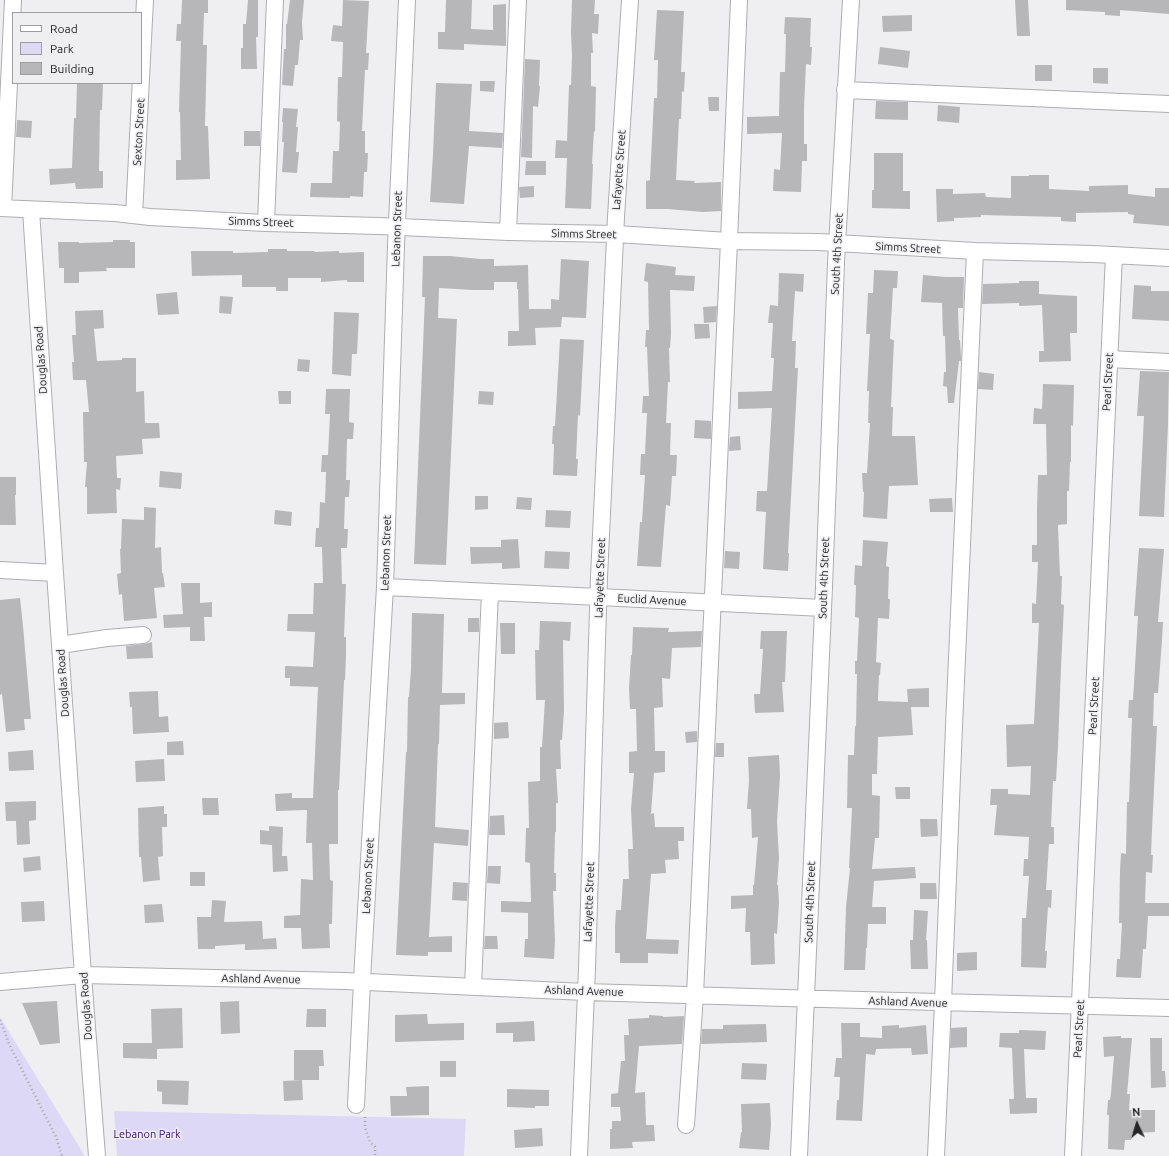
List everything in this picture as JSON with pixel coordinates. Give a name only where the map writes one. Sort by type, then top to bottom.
[{"type":"street","points":[[12,12],[13,0]]},
{"type":"street","name":"Sexton Street","points":[[142,59],[145,0]]},
{"type":"street","points":[[266,223],[276,0]]},
{"type":"street","name":"Lebanon Street","points":[[361,1109],[362,981],[385,587],[396,227],[407,0]]},
{"type":"street","points":[[508,232],[518,0]]},
{"type":"street","name":"Lafayette Street","points":[[579,1156],[599,597],[616,234],[630,0]]},
{"type":"street","points":[[686,1125],[695,995],[730,241],[739,0]]},
{"type":"street","name":"South 4th Street","points":[[799,1156],[837,244],[850,0]]},
{"type":"street","points":[[2,208],[12,19]]},
{"type":"street","name":"Sexton Street","points":[[134,215],[141,84]]},
{"type":"street","points":[[846,90],[1169,104]]},
{"type":"street","name":"Simms Street","points":[[2,208],[115,213],[150,217],[266,223],[508,232],[616,234],[730,241],[1169,258]]},
{"type":"street","name":"Douglas Road","points":[[31,210],[83,975],[98,1156]]},
{"type":"street","points":[[936,1156],[975,251]]},
{"type":"street","name":"Pearl Street","points":[[1073,1156],[1114,255]]},
{"type":"street","points":[[1109,359],[1169,362]]},
{"type":"street","points":[[0,570],[55,573]]},
{"type":"street","name":"Euclid Avenue","points":[[385,587],[823,608]]},
{"type":"street","points":[[473,986],[490,592]]},
{"type":"street","points":[[60,645],[107,638],[143,635]]},
{"type":"street","name":"Ashland Avenue","points":[[0,982],[83,975],[362,981],[586,992],[943,1003],[1169,1008]]},
{"type":"path","points":[[0,1020],[10,1046],[56,1137],[62,1156]]},
{"type":"path","points":[[361,1109],[370,1142],[375,1147],[375,1156]]},
{"type":"green space","points":[[0,1017],[85,1156],[0,1156]]},
{"type":"green space","name":"Lebanon Park","points":[[114,1111],[466,1119],[464,1156],[117,1156]]},
{"type":"building","points":[[182,0],[208,0],[208,13],[204,13],[203,45],[207,45],[205,126],[208,126],[210,179],[176,180],[176,160],[181,160],[179,112],[181,41],[176,41],[177,24],[181,24]]},
{"type":"building","points":[[248,0],[258,0],[258,37],[256,37],[257,69],[241,69],[243,24],[246,24]]},
{"type":"building","points":[[290,0],[304,0],[302,22],[303,40],[300,40],[298,65],[295,65],[293,86],[282,85],[284,49],[286,49],[286,24]]},
{"type":"building","points":[[343,0],[369,1],[366,53],[369,53],[368,70],[365,70],[362,131],[365,131],[365,153],[368,153],[367,172],[364,172],[363,197],[310,197],[311,183],[332,183],[333,151],[339,151],[340,122],[337,121],[338,77],[342,77],[343,42],[331,41],[333,25],[342,26]]},
{"type":"building","points":[[446,0],[472,0],[471,29],[493,30],[493,5],[506,4],[506,46],[464,44],[464,50],[438,49],[438,32],[445,32]]},
{"type":"building","points":[[572,0],[595,0],[594,14],[599,14],[598,34],[592,33],[593,53],[591,53],[591,86],[596,87],[591,209],[565,208],[567,158],[555,158],[556,140],[567,141],[569,85],[571,85]]},
{"type":"building","points":[[1015,0],[1028,0],[1030,36],[1017,36]]},
{"type":"building","points":[[1066,0],[1169,0],[1169,14],[1120,10],[1120,16],[1105,15],[1105,12],[1066,10]]},
{"type":"building","points":[[657,10],[684,11],[681,72],[685,72],[684,92],[682,91],[681,119],[679,119],[676,180],[695,181],[694,183],[721,182],[721,211],[703,212],[646,209],[646,181],[650,180],[654,98],[657,98],[658,60],[654,60]]},
{"type":"building","points":[[912,15],[912,31],[883,32],[882,16]]},
{"type":"building","points":[[785,17],[811,18],[811,65],[806,64],[804,108],[804,144],[807,144],[807,161],[802,161],[801,192],[773,191],[774,169],[780,170],[782,133],[747,134],[747,117],[779,116],[780,72],[785,72]]},
{"type":"building","points":[[880,47],[910,51],[908,68],[878,64]]},
{"type":"building","points":[[525,59],[540,60],[538,107],[533,106],[532,158],[521,157]]},
{"type":"building","points":[[1035,65],[1052,65],[1052,81],[1035,81]]},
{"type":"building","points":[[1093,68],[1108,68],[1108,84],[1093,83]]},
{"type":"building","points":[[480,81],[495,81],[494,92],[480,91]]},
{"type":"building","points":[[436,83],[472,84],[469,131],[503,133],[502,148],[469,146],[464,204],[430,202]]},
{"type":"building","points":[[77,84],[103,84],[102,110],[100,110],[99,171],[103,171],[103,188],[76,189],[75,183],[50,185],[49,169],[72,168],[74,118],[76,118]]},
{"type":"building","points":[[708,97],[719,97],[719,111],[709,111]]},
{"type":"building","points":[[876,101],[908,102],[908,120],[875,119]]},
{"type":"building","points":[[938,105],[960,107],[959,123],[937,121]]},
{"type":"building","points":[[283,108],[298,109],[296,127],[298,127],[296,152],[299,152],[297,173],[282,172],[284,142],[282,142]]},
{"type":"building","points":[[17,120],[32,121],[31,138],[16,137]]},
{"type":"building","points":[[244,131],[260,131],[260,146],[244,146]]},
{"type":"building","points":[[874,153],[903,153],[903,191],[910,191],[910,209],[872,208],[872,190],[874,190]]},
{"type":"building","points":[[526,161],[546,161],[546,175],[525,175]]},
{"type":"building","points":[[1049,175],[1049,189],[1089,191],[1089,186],[1128,185],[1128,194],[1155,197],[1155,188],[1169,188],[1169,226],[1133,223],[1134,215],[1128,214],[1128,212],[1076,213],[1076,222],[1061,221],[1061,217],[981,215],[981,217],[954,218],[954,221],[937,222],[936,189],[953,189],[953,194],[985,193],[986,197],[1011,198],[1011,176]]},
{"type":"building","points":[[534,186],[534,197],[520,198],[519,187]]},
{"type":"building","points":[[113,240],[130,240],[130,242],[135,242],[135,268],[106,268],[107,271],[79,272],[79,283],[64,283],[64,268],[59,268],[58,242],[113,242]]},
{"type":"building","points":[[268,249],[287,249],[287,251],[315,252],[339,251],[339,253],[364,252],[364,282],[347,282],[347,280],[321,282],[321,278],[288,278],[288,291],[276,291],[276,287],[242,287],[242,275],[192,276],[191,251],[233,251],[233,253],[268,252]]},
{"type":"building","points":[[423,256],[494,259],[494,266],[528,265],[529,309],[551,309],[551,299],[559,300],[561,259],[589,261],[586,318],[562,317],[561,327],[535,328],[536,345],[508,346],[508,331],[519,331],[517,282],[494,282],[494,290],[439,288],[438,318],[457,319],[446,565],[414,564],[425,297],[422,297]]},
{"type":"building","points":[[646,263],[676,267],[675,275],[695,276],[694,291],[670,290],[670,382],[668,382],[666,423],[671,423],[670,455],[677,455],[676,476],[672,476],[670,506],[666,505],[661,567],[637,566],[645,475],[640,475],[641,454],[645,454],[647,413],[642,413],[643,396],[649,396],[647,347],[645,347],[646,330],[649,330],[648,282],[644,281]]},
{"type":"building","points":[[874,270],[898,271],[897,288],[893,288],[890,339],[894,340],[891,407],[893,407],[892,436],[915,436],[918,485],[889,486],[887,519],[863,517],[864,492],[862,473],[867,473],[870,423],[868,423],[869,391],[867,391],[870,334],[866,334],[868,293],[873,293]]},
{"type":"building","points":[[779,273],[804,274],[803,292],[795,291],[792,341],[796,341],[795,368],[798,368],[788,571],[763,569],[766,512],[756,511],[757,491],[767,491],[772,408],[738,409],[738,392],[772,391],[774,358],[771,358],[773,323],[768,323],[770,305],[778,306]]},
{"type":"building","points":[[923,275],[964,277],[963,308],[958,308],[961,361],[959,361],[954,403],[948,403],[947,387],[943,386],[944,372],[946,372],[942,303],[921,302]]},
{"type":"building","points":[[1019,281],[1039,281],[1039,294],[1077,296],[1077,333],[1070,333],[1071,361],[1039,362],[1039,351],[1044,351],[1042,305],[1019,306],[1019,303],[982,304],[983,284],[1019,283]]},
{"type":"building","points":[[1134,285],[1151,286],[1151,291],[1169,291],[1169,321],[1132,319]]},
{"type":"building","points":[[177,292],[179,314],[158,315],[156,294]]},
{"type":"building","points":[[220,296],[233,297],[231,314],[219,313]]},
{"type":"building","points":[[717,306],[716,322],[704,323],[703,307]]},
{"type":"building","points":[[103,310],[104,328],[94,329],[97,361],[136,358],[136,392],[144,391],[145,423],[159,423],[160,438],[142,439],[143,454],[116,456],[117,478],[121,478],[120,490],[116,489],[117,513],[87,514],[87,487],[85,487],[87,462],[84,462],[83,412],[89,412],[86,380],[73,380],[72,362],[74,362],[72,335],[76,335],[75,311]]},
{"type":"building","points":[[334,312],[359,313],[357,354],[352,354],[351,376],[332,374]]},
{"type":"building","points":[[694,324],[709,324],[710,338],[695,339]]},
{"type":"building","points":[[560,339],[584,340],[580,416],[578,415],[576,459],[578,459],[577,476],[553,475],[554,444],[552,444],[553,426],[555,426]]},
{"type":"building","points":[[298,359],[310,360],[309,372],[297,371]]},
{"type":"building","points":[[1140,371],[1169,372],[1164,517],[1139,516],[1144,416],[1137,416]]},
{"type":"building","points":[[979,372],[994,374],[993,390],[978,389]]},
{"type":"building","points":[[1043,384],[1074,385],[1073,426],[1071,425],[1071,462],[1069,491],[1067,491],[1067,524],[1058,525],[1060,576],[1062,576],[1061,604],[1064,605],[1058,747],[1056,781],[1053,781],[1051,827],[1054,827],[1054,844],[1049,844],[1046,890],[1052,890],[1051,908],[1048,907],[1045,951],[1047,951],[1046,968],[1021,967],[1022,918],[1026,918],[1029,876],[1023,876],[1024,859],[1028,859],[1029,837],[994,835],[997,805],[990,805],[991,789],[1008,789],[1008,794],[1030,795],[1031,766],[1007,767],[1006,725],[1034,724],[1039,623],[1032,623],[1032,603],[1036,604],[1038,562],[1032,562],[1032,545],[1037,545],[1038,475],[1047,475],[1046,424],[1033,424],[1034,408],[1042,409]]},
{"type":"building","points":[[326,389],[350,389],[349,422],[354,423],[353,439],[347,439],[346,480],[350,480],[349,497],[345,497],[344,529],[348,529],[347,548],[341,548],[342,584],[346,584],[344,637],[346,637],[346,656],[338,790],[338,844],[329,844],[330,880],[333,881],[332,924],[329,924],[330,948],[302,949],[301,928],[284,928],[284,916],[300,915],[301,879],[313,880],[312,843],[306,843],[307,810],[276,811],[275,794],[292,793],[292,798],[313,798],[318,687],[290,686],[290,678],[285,678],[285,666],[313,667],[315,632],[287,631],[288,614],[313,614],[314,583],[323,583],[322,547],[315,547],[316,528],[319,528],[320,502],[325,503],[326,472],[321,472],[322,455],[328,455],[330,414],[325,414]]},
{"type":"building","points":[[278,391],[291,391],[291,404],[279,404]]},
{"type":"building","points":[[479,391],[494,392],[493,405],[478,404]]},
{"type":"building","points":[[695,420],[711,421],[711,439],[694,438]]},
{"type":"building","points":[[740,436],[741,450],[729,451],[730,437]]},
{"type":"building","points":[[160,471],[182,473],[181,489],[159,487]]},
{"type":"building","points":[[0,477],[16,477],[16,525],[0,525]]},
{"type":"building","points":[[475,496],[488,496],[488,509],[475,510]]},
{"type":"building","points":[[517,497],[532,498],[531,510],[516,509]]},
{"type":"building","points":[[952,498],[953,512],[930,512],[929,499]]},
{"type":"building","points":[[144,507],[156,508],[155,548],[161,547],[162,573],[165,587],[154,588],[157,618],[124,621],[122,594],[119,595],[117,574],[121,573],[120,549],[122,519],[144,520]]},
{"type":"building","points":[[275,510],[292,512],[291,526],[274,524]]},
{"type":"building","points":[[546,510],[571,511],[570,528],[545,527]]},
{"type":"building","points":[[518,539],[520,568],[502,569],[502,563],[471,564],[470,547],[501,547],[501,540]]},
{"type":"building","points":[[863,540],[888,542],[886,566],[889,567],[889,619],[878,618],[876,662],[881,663],[878,701],[908,702],[907,689],[929,688],[929,707],[911,707],[913,735],[878,737],[877,774],[872,774],[872,795],[880,796],[879,838],[875,838],[872,869],[915,867],[916,878],[874,881],[872,907],[886,907],[886,924],[868,924],[865,970],[844,970],[852,808],[847,808],[848,755],[854,755],[857,674],[855,674],[855,661],[857,661],[859,618],[855,617],[856,585],[854,585],[855,565],[862,566]]},
{"type":"building","points":[[1139,548],[1164,549],[1158,622],[1163,622],[1162,640],[1158,693],[1154,693],[1153,726],[1157,726],[1151,855],[1153,855],[1152,873],[1146,872],[1145,903],[1169,903],[1169,916],[1148,916],[1146,949],[1143,949],[1141,978],[1116,977],[1117,959],[1120,959],[1122,923],[1119,923],[1121,853],[1126,854],[1127,802],[1129,802],[1132,718],[1128,718],[1129,700],[1133,700],[1138,616],[1134,616]]},
{"type":"building","points":[[545,551],[570,552],[569,569],[544,568]]},
{"type":"building","points":[[725,551],[740,552],[739,569],[724,568]]},
{"type":"building","points":[[181,583],[200,583],[200,603],[212,602],[212,617],[204,617],[205,641],[190,641],[190,627],[164,628],[163,615],[183,614]]},
{"type":"building","points":[[20,598],[31,719],[24,719],[25,730],[6,732],[2,694],[0,695],[0,600]]},
{"type":"building","points":[[412,613],[444,614],[442,693],[465,693],[465,704],[440,705],[435,827],[469,830],[468,846],[434,843],[429,937],[452,936],[452,952],[428,952],[428,956],[396,955],[407,752],[408,697],[411,669]]},
{"type":"building","points":[[468,618],[479,618],[479,632],[468,632]]},
{"type":"building","points":[[540,621],[571,622],[570,641],[563,640],[564,711],[562,740],[560,740],[561,769],[556,769],[558,803],[556,803],[554,873],[556,873],[556,891],[553,891],[555,940],[554,959],[524,957],[525,939],[528,939],[528,913],[501,912],[501,901],[531,902],[530,863],[525,862],[526,828],[529,828],[528,782],[540,781],[540,747],[542,747],[545,700],[536,700],[535,650],[539,650]]},
{"type":"building","points":[[500,623],[515,623],[515,654],[501,654]]},
{"type":"building","points":[[633,627],[669,628],[668,632],[702,631],[701,647],[672,648],[670,679],[662,678],[663,707],[654,708],[655,751],[665,751],[665,772],[654,773],[651,814],[654,813],[655,827],[684,827],[684,841],[678,841],[679,859],[665,860],[666,873],[651,874],[646,939],[679,940],[678,954],[648,953],[648,963],[620,963],[620,953],[615,953],[616,910],[621,910],[623,879],[629,879],[628,849],[633,849],[631,809],[634,773],[629,773],[629,752],[637,751],[636,709],[630,709],[629,689]]},
{"type":"building","points":[[761,631],[787,631],[785,682],[782,682],[784,712],[755,713],[754,694],[760,694],[763,649],[760,649]]},
{"type":"building","points":[[152,642],[153,658],[127,659],[126,646]]},
{"type":"building","points":[[158,691],[159,717],[168,716],[169,732],[133,734],[132,707],[130,707],[129,692]]},
{"type":"building","points":[[508,722],[509,738],[494,739],[494,723]]},
{"type":"building","points":[[697,731],[697,742],[686,743],[685,732]]},
{"type":"building","points":[[183,741],[184,755],[167,755],[167,742]]},
{"type":"building","points":[[716,743],[724,743],[724,757],[715,757]]},
{"type":"building","points":[[33,750],[34,770],[9,771],[8,752]]},
{"type":"building","points":[[779,755],[780,776],[777,821],[779,859],[777,885],[779,902],[777,934],[774,933],[775,964],[751,965],[750,932],[745,932],[746,908],[731,909],[731,896],[753,895],[758,837],[752,838],[751,809],[747,809],[749,780],[748,757]]},
{"type":"building","points":[[164,759],[165,781],[136,782],[135,761]]},
{"type":"building","points":[[895,787],[910,787],[910,799],[896,799]]},
{"type":"building","points":[[202,798],[218,798],[219,815],[203,815]]},
{"type":"building","points":[[36,801],[36,820],[29,821],[30,844],[17,845],[16,821],[6,821],[5,802]]},
{"type":"building","points":[[164,806],[164,814],[167,814],[167,827],[162,827],[163,856],[158,857],[160,880],[143,882],[141,857],[139,857],[138,808]]},
{"type":"building","points":[[504,815],[505,835],[489,835],[490,816]]},
{"type":"building","points":[[920,819],[937,819],[938,836],[921,837]]},
{"type":"building","points":[[269,826],[283,827],[282,856],[287,856],[288,871],[273,872],[272,845],[260,844],[260,830],[269,831]]},
{"type":"building","points":[[40,856],[41,870],[24,872],[23,858]]},
{"type":"building","points":[[488,866],[501,866],[500,884],[487,883]]},
{"type":"building","points":[[190,872],[205,872],[205,886],[190,886]]},
{"type":"building","points":[[453,882],[468,883],[467,901],[452,900]]},
{"type":"building","points":[[920,883],[936,883],[937,899],[920,899]]},
{"type":"building","points":[[212,900],[226,901],[224,922],[262,921],[263,939],[276,938],[277,949],[245,950],[245,944],[215,946],[215,949],[198,949],[197,917],[211,917]]},
{"type":"building","points":[[44,901],[45,921],[22,922],[21,902]]},
{"type":"building","points":[[162,904],[164,922],[145,923],[144,905]]},
{"type":"building","points":[[914,910],[928,911],[926,940],[928,969],[911,969],[910,940],[913,940]]},
{"type":"building","points":[[485,936],[497,936],[498,949],[484,949]]},
{"type":"building","points":[[977,952],[977,970],[957,971],[957,953]]},
{"type":"building","points":[[57,1001],[60,1043],[40,1045],[22,1003]]},
{"type":"building","points":[[239,1001],[240,1033],[221,1034],[220,1002]]},
{"type":"building","points":[[182,1008],[183,1048],[157,1049],[157,1059],[123,1058],[123,1043],[152,1043],[151,1009]]},
{"type":"building","points":[[307,1009],[326,1009],[326,1027],[306,1027]]},
{"type":"building","points":[[427,1014],[428,1024],[464,1023],[464,1040],[395,1042],[395,1015]]},
{"type":"building","points":[[649,1015],[663,1017],[684,1016],[682,1044],[639,1046],[635,1093],[645,1092],[646,1125],[654,1125],[655,1141],[632,1142],[633,1148],[610,1149],[610,1129],[612,1129],[612,1121],[621,1121],[620,1107],[611,1107],[611,1094],[618,1093],[621,1061],[625,1061],[624,1035],[629,1035],[628,1019],[649,1018]]},
{"type":"building","points":[[534,1021],[535,1041],[513,1042],[513,1033],[496,1033],[496,1023]]},
{"type":"building","points":[[841,1023],[860,1023],[860,1037],[882,1038],[882,1026],[899,1025],[899,1028],[926,1025],[928,1054],[912,1055],[911,1048],[876,1049],[875,1055],[866,1054],[862,1121],[836,1120],[840,1077],[834,1077],[836,1058],[842,1058]]},
{"type":"building","points":[[766,1024],[767,1042],[701,1044],[702,1029],[723,1029],[723,1025]]},
{"type":"building","points":[[967,1027],[967,1047],[950,1048],[951,1028]]},
{"type":"building","points":[[1019,1030],[1046,1031],[1045,1050],[1024,1049],[1026,1098],[1037,1098],[1037,1113],[1010,1114],[1009,1099],[1014,1099],[1012,1048],[999,1047],[1000,1033],[1019,1033]]},
{"type":"building","points":[[1121,1036],[1121,1038],[1132,1038],[1127,1094],[1130,1094],[1129,1110],[1155,1110],[1155,1132],[1132,1133],[1131,1140],[1125,1140],[1124,1150],[1108,1149],[1109,1115],[1107,1115],[1108,1100],[1110,1100],[1111,1093],[1114,1056],[1104,1057],[1103,1037]]},
{"type":"building","points":[[1150,1038],[1162,1038],[1162,1071],[1165,1071],[1166,1087],[1151,1088]]},
{"type":"building","points":[[294,1050],[323,1050],[324,1066],[319,1066],[319,1080],[294,1080]]},
{"type":"building","points":[[440,1061],[456,1061],[456,1077],[440,1077]]},
{"type":"building","points":[[742,1063],[767,1064],[766,1080],[741,1079]]},
{"type":"building","points":[[157,1080],[189,1081],[188,1105],[162,1104],[162,1092],[157,1091]]},
{"type":"building","points":[[302,1080],[303,1100],[284,1101],[283,1081]]},
{"type":"building","points":[[429,1086],[429,1115],[391,1116],[390,1096],[407,1096],[406,1087]]},
{"type":"building","points":[[507,1089],[549,1090],[549,1106],[535,1106],[535,1108],[507,1107]]},
{"type":"building","points":[[770,1103],[771,1125],[769,1150],[739,1148],[742,1132],[741,1104]]},
{"type":"building","points":[[542,1128],[543,1146],[515,1148],[514,1130]]}]
